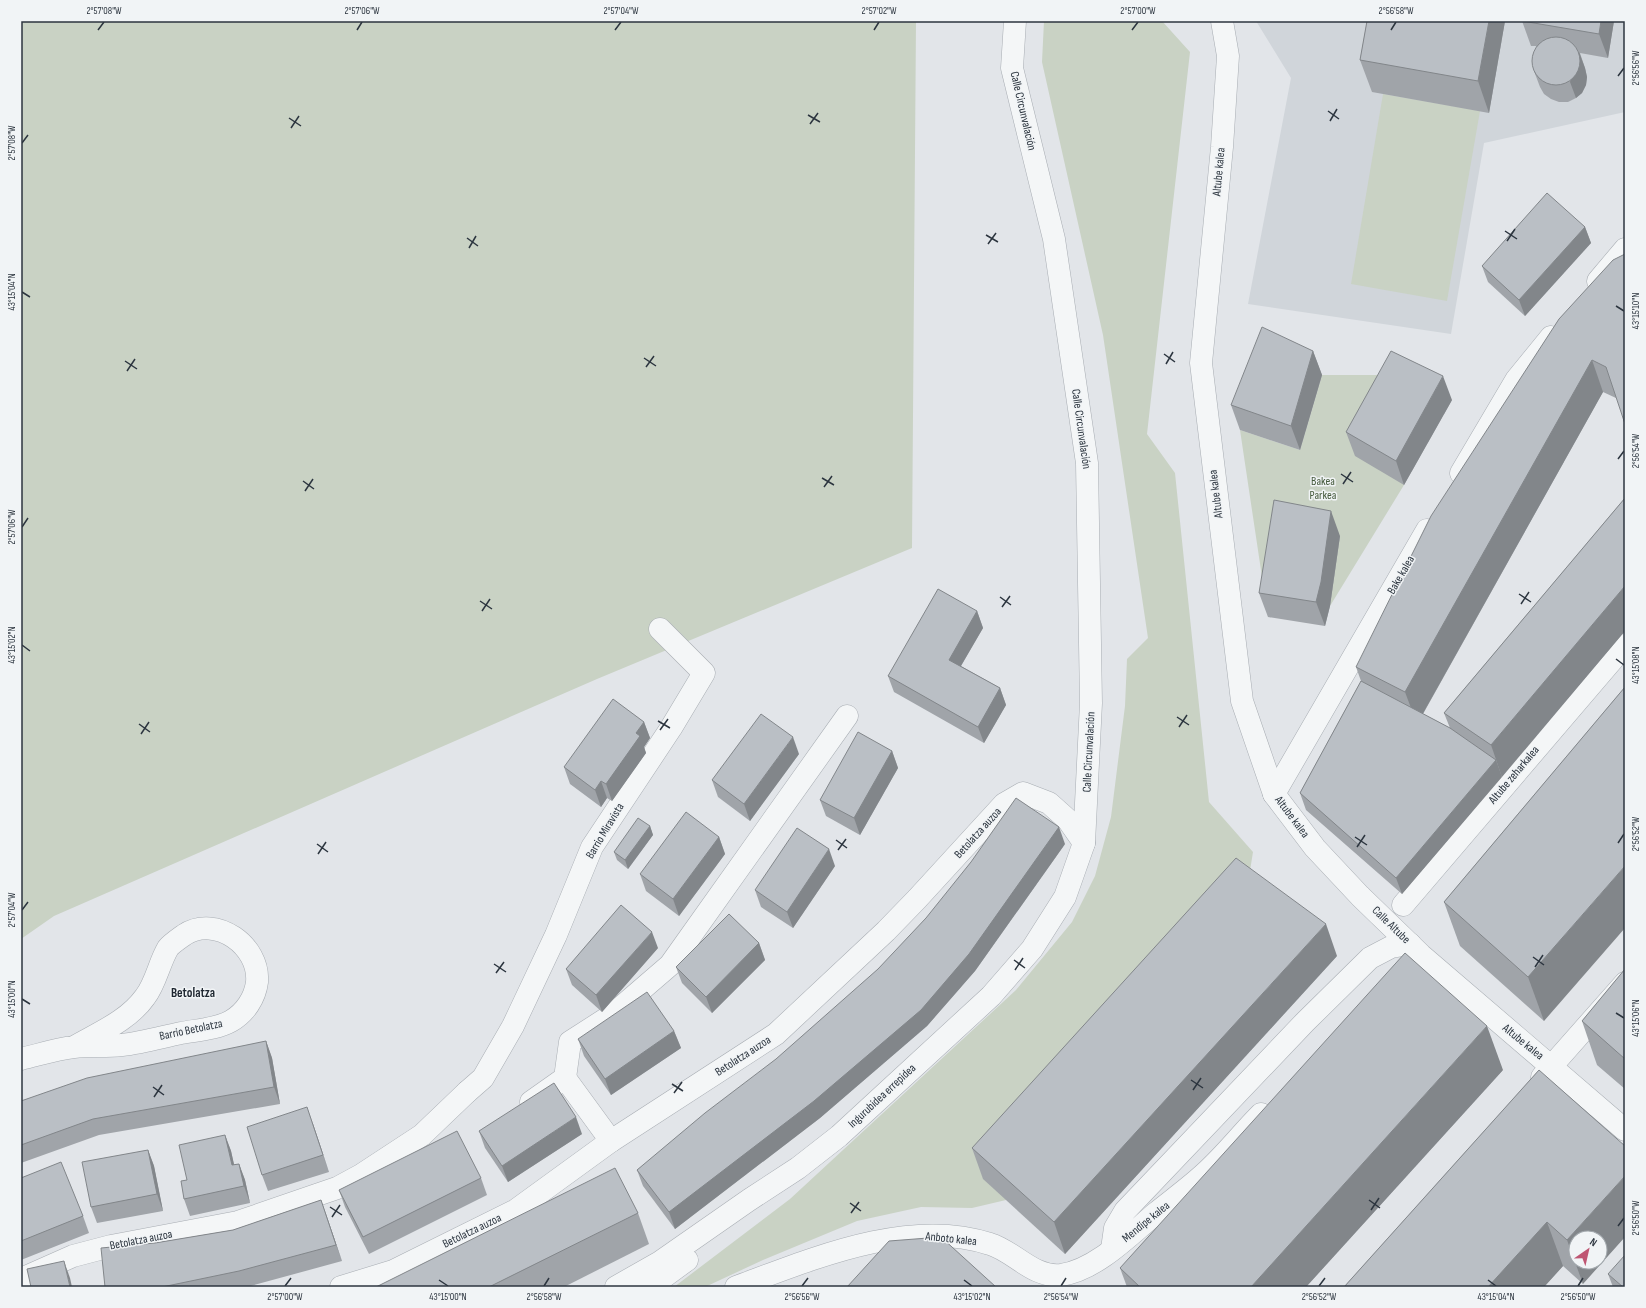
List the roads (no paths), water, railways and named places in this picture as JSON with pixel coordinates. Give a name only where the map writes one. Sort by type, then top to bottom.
[{"type":"street","name":"Calle Circunvalación","points":[[1015,21],[1012,68],[1054,239],[1087,463],[1091,703],[1084,843]]},
{"type":"street","name":"Altube kalea","points":[[1222,21],[1228,56],[1222,147],[1201,363],[1242,701],[1274,794],[1315,848],[1360,896]]},
{"type":"street","points":[[1585,296],[1625,250]]},
{"type":"street","points":[[1452,487],[1516,380],[1566,320]]},
{"type":"street","name":"Bake kalea","points":[[1274,794],[1436,514]]},
{"type":"street","name":"Barrio Miravista","points":[[468,1092],[483,1078],[513,1026],[556,935],[592,847],[671,728],[704,673],[660,629]]},
{"type":"street","name":"Altube zeharkalea","points":[[1404,905],[1625,645]]},
{"type":"street","points":[[611,1141],[565,1078],[570,1042],[612,1016],[670,965],[847,716]]},
{"type":"street","name":"Betolatza auzoa","points":[[341,1287],[393,1271],[516,1210],[611,1141],[776,1034],[886,931],[1004,804],[1023,793],[1049,803],[1068,820],[1084,843]]},
{"type":"street","name":"Ingurubidea errepidea","points":[[616,1287],[660,1262],[798,1168],[839,1136],[991,996],[1032,949],[1065,897],[1084,843]]},
{"type":"street","name":"Calle Altube","points":[[1360,896],[1413,956]]},
{"type":"street","name":"Barrio Betolatza","points":[[202,929],[219,930],[237,938],[248,950],[255,965],[257,982],[254,996],[242,1013],[230,1022],[215,1027],[122,1045],[74,1047],[121,1020],[145,998],[169,948],[185,934],[202,929]]},
{"type":"street","name":"Mendipe kalea","points":[[1112,1249],[1115,1228],[1125,1211],[1305,1022],[1370,958],[1391,947],[1413,956]]},
{"type":"street","name":"Altube kalea","points":[[1413,956],[1552,1066],[1625,1130]]},
{"type":"street","points":[[1527,1094],[1625,983]]},
{"type":"street","points":[[21,1059],[74,1047]]},
{"type":"street","points":[[514,1114],[565,1078]]},
{"type":"street","name":"Betolatza auzoa","points":[[21,1279],[73,1256],[111,1246],[238,1222],[337,1188],[361,1175],[422,1135],[468,1092]]},
{"type":"street","name":"Mendipe kalea","points":[[1112,1249],[1206,1172],[1276,1099]]},
{"type":"street","points":[[650,1287],[720,1236],[737,1218],[749,1200]]},
{"type":"street","name":"Anboto kalea","points":[[736,1287],[862,1243],[923,1234],[952,1236],[991,1244],[1038,1272],[1060,1275],[1090,1264],[1112,1249]]},
{"type":"district","name":"Betolatza","points":[[193,993]]},
{"type":"park label","name":"Bakea Parkea","points":[[1323,488]]}]
